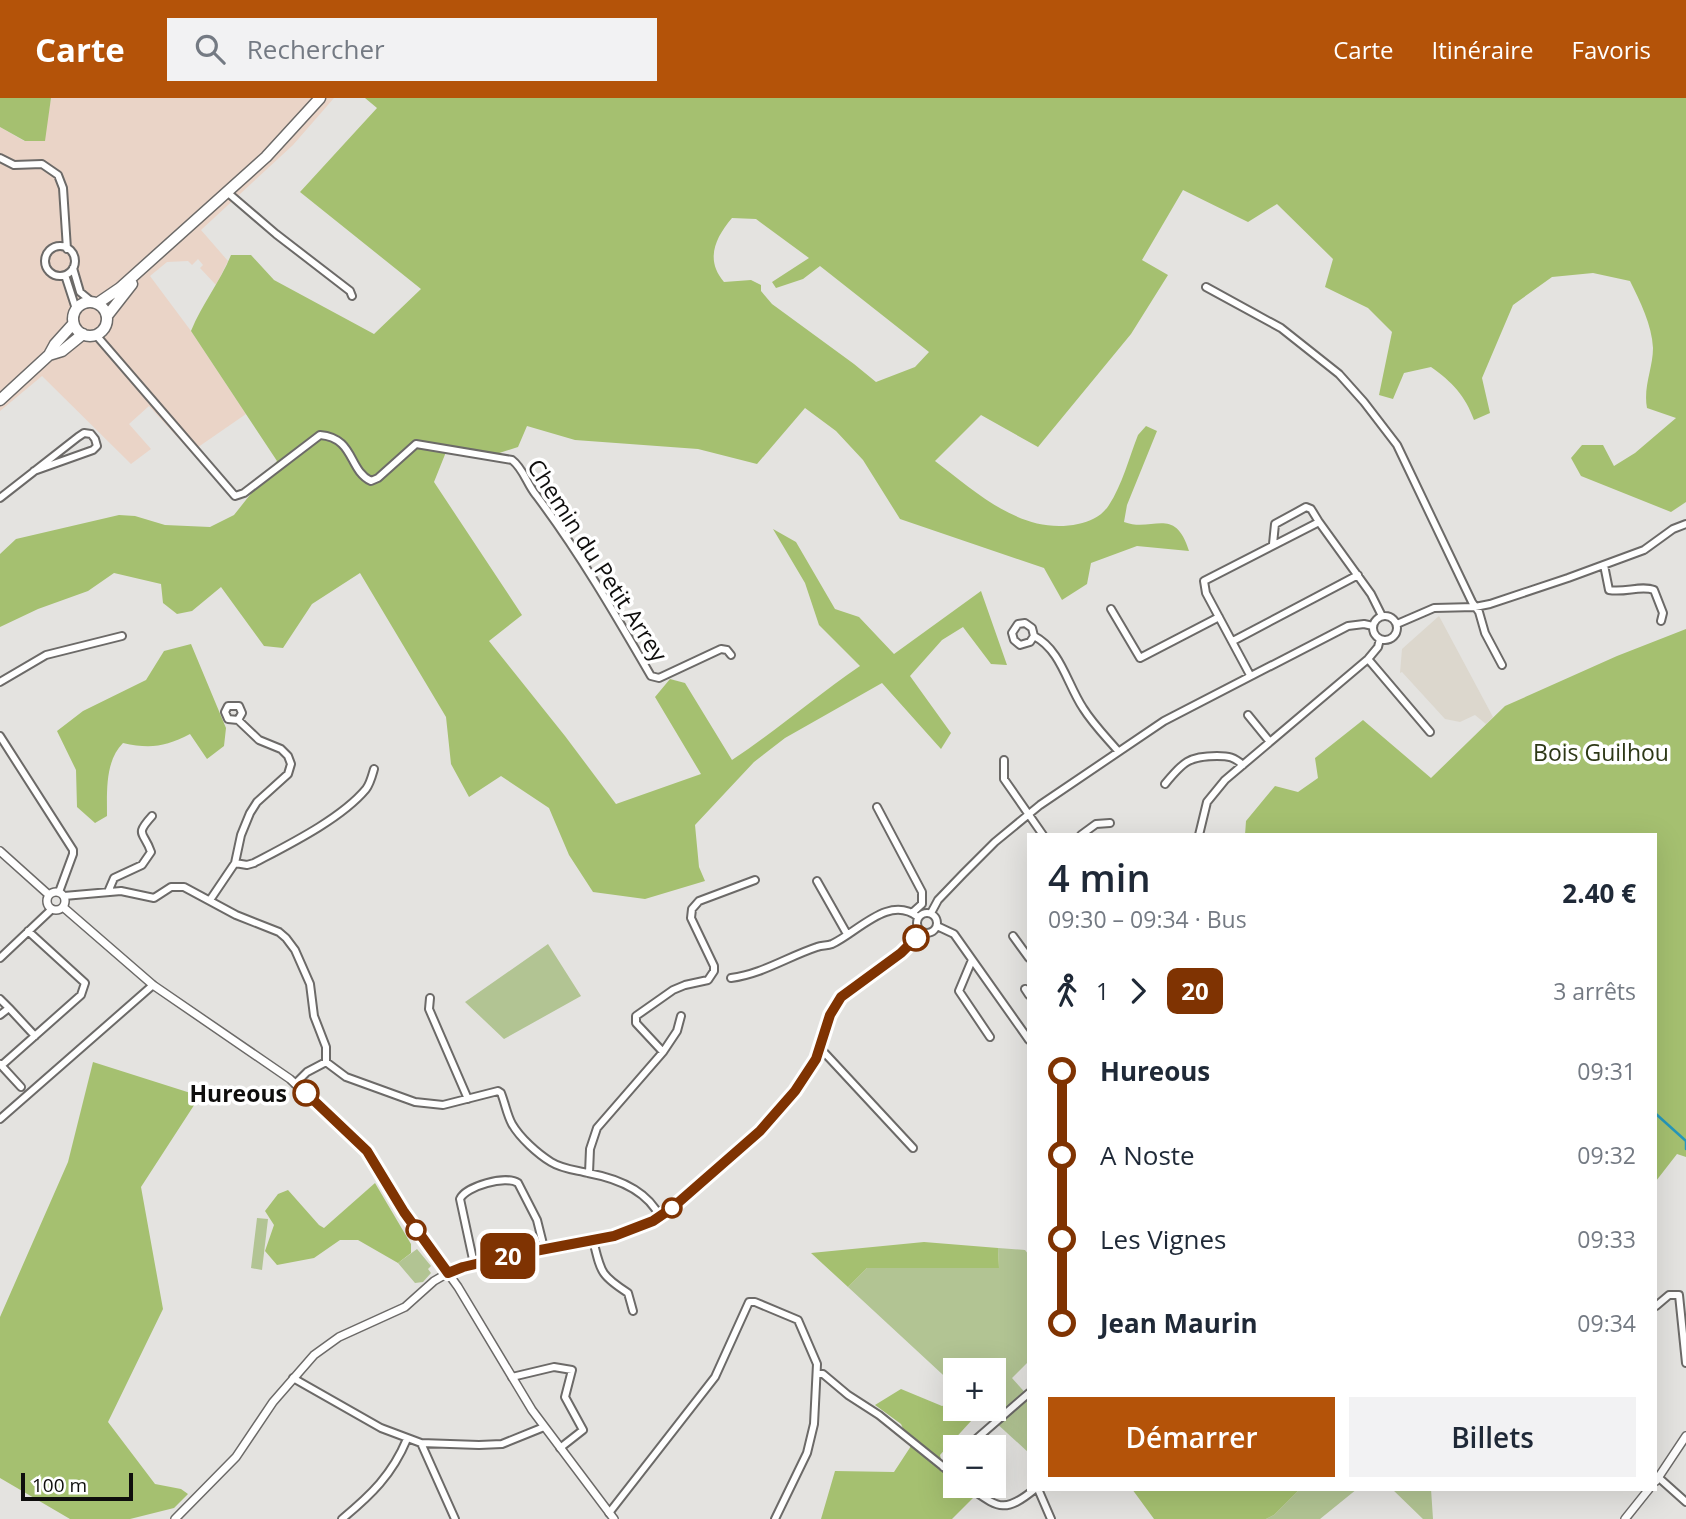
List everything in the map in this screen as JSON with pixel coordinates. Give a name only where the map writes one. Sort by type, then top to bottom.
[{"type":"main road","points":[[0,400],[49,355],[73,324],[76,309],[81,304],[94,302],[120,288],[282,141],[320,98]]},
{"type":"main road","points":[[73,324],[83,334],[96,335],[105,327],[107,316],[152,260]]},
{"type":"main road","points":[[94,302],[103,308],[107,316]]},
{"type":"main road","points":[[49,355],[62,351],[83,334]]},
{"type":"street","points":[[0,158],[14,165],[42,164],[58,175],[62,187],[67,248],[74,257],[73,268],[80,292],[94,302]]},
{"type":"street","points":[[227,192],[275,234],[350,291],[352,296]]},
{"type":"street","points":[[59,247],[64,228]]},
{"type":"street","points":[[67,248],[50,250],[46,262],[52,273],[65,275],[73,268]]},
{"type":"street","points":[[65,275],[76,309]]},
{"type":"street","points":[[1206,287],[1281,328],[1339,374],[1364,401],[1397,445],[1502,665]]},
{"type":"street","name":"Chemin du Petit Arrey","points":[[96,335],[235,496],[244,493],[320,435],[339,440],[362,475],[371,481],[378,478],[416,444],[512,460],[568,538],[651,676],[659,678],[721,649],[727,650],[731,655]]},
{"type":"street","points":[[0,498],[34,471],[85,433],[96,439],[97,446],[93,450],[34,471]]},
{"type":"street","points":[[1273,544],[1275,524],[1306,507],[1311,509],[1378,604],[1382,616]]},
{"type":"street","points":[[1250,675],[1206,593],[1204,581],[1319,522]]},
{"type":"street","points":[[1397,624],[1434,608],[1475,607],[1501,601],[1644,550],[1673,529],[1686,524]]},
{"type":"street","points":[[1604,565],[1609,590],[1623,593],[1647,587],[1654,590],[1663,612],[1661,621]]},
{"type":"street","points":[[1233,640],[1358,575]]},
{"type":"street","points":[[1111,609],[1140,658],[1219,617]]},
{"type":"street","points":[[1382,616],[1391,617],[1397,624],[1395,636],[1388,640],[1380,639],[1375,634],[1373,626],[1382,616]]},
{"type":"street","points":[[931,913],[938,900],[963,874],[1029,813],[1164,721],[1348,626],[1373,626]]},
{"type":"street","points":[[0,681],[46,656],[122,636]]},
{"type":"street","points":[[1034,636],[1051,648],[1082,708],[1118,751]]},
{"type":"street","points":[[1199,833],[1207,802],[1225,780],[1368,659],[1378,647],[1380,639]]},
{"type":"street","points":[[1368,659],[1430,733]]},
{"type":"street","points":[[1248,715],[1270,742]]},
{"type":"street","points":[[210,900],[235,863],[240,835],[250,813],[269,790],[288,774],[291,764],[281,749],[259,740],[238,720]]},
{"type":"street","points":[[0,736],[73,850],[61,894],[63,907],[153,985],[295,1084],[367,1151],[404,1212],[448,1273],[544,1427],[612,1516],[715,1377],[749,1302],[772,1307],[798,1320],[817,1364],[811,1441],[775,1519]]},
{"type":"street","points":[[1165,784],[1178,768],[1196,756],[1233,756],[1243,765]]},
{"type":"street","points":[[1004,760],[1004,779],[1042,833]]},
{"type":"street","points":[[235,863],[254,863],[299,839],[365,790],[374,769]]},
{"type":"street","points":[[877,807],[922,892],[922,904],[912,913]]},
{"type":"street","points":[[108,892],[114,878],[142,865],[151,852],[140,833],[152,816]]},
{"type":"street","points":[[1084,833],[1096,824],[1110,823]]},
{"type":"street","points":[[0,851],[50,895],[121,891],[154,898],[171,887],[184,887],[236,915],[279,932],[295,950],[310,984],[314,1016],[326,1047],[326,1062]]},
{"type":"street","points":[[663,1052],[636,1023],[636,1016],[673,990],[711,976],[714,966],[691,918],[692,909],[699,901],[755,880]]},
{"type":"street","points":[[817,881],[847,934]]},
{"type":"street","points":[[50,895],[48,902],[52,909]]},
{"type":"street","points":[[0,958],[52,909],[63,907]]},
{"type":"street","points":[[731,978],[775,967],[818,946],[831,945],[881,913],[894,910],[919,917]]},
{"type":"street","points":[[920,930],[917,924],[924,913],[931,913],[936,918],[937,926]]},
{"type":"street","points":[[920,930],[930,932],[937,926]]},
{"type":"street","points":[[937,926],[954,934],[1027,1037]]},
{"type":"street","points":[[175,1519],[236,1457],[273,1402],[293,1378],[314,1355],[332,1341],[354,1329],[394,1314],[448,1273],[474,1264],[544,1248],[614,1236],[660,1217],[770,1121],[811,1069],[821,1049],[830,1015],[841,997],[910,945],[920,930]]},
{"type":"street","points":[[21,1087],[1,1065],[81,995],[85,983],[28,931]]},
{"type":"street","points":[[1013,936],[1027,955]]},
{"type":"street","points":[[972,960],[959,991],[990,1037]]},
{"type":"street","points":[[0,1119],[153,985]]},
{"type":"street","points":[[429,998],[429,1009],[468,1099]]},
{"type":"street","points":[[0,999],[35,1036]]},
{"type":"street","points":[[0,1015],[9,1008]]},
{"type":"street","points":[[589,1173],[590,1149],[597,1128],[663,1052],[677,1031],[681,1016]]},
{"type":"street","points":[[821,1049],[913,1148]]},
{"type":"street","points":[[295,1084],[307,1072],[326,1062]]},
{"type":"street","points":[[326,1062],[362,1085],[415,1102],[443,1105],[498,1091],[512,1124],[541,1154],[561,1167],[609,1177],[640,1193],[660,1217]]},
{"type":"street","points":[[474,1264],[460,1199],[467,1190],[506,1179],[518,1183],[537,1220],[544,1248]]},
{"type":"street","points":[[593,1240],[601,1271],[628,1293],[633,1311]]},
{"type":"street","points":[[1657,1305],[1669,1295],[1679,1295],[1686,1363]]},
{"type":"street","points":[[512,1377],[554,1367],[572,1370],[565,1397],[583,1430],[560,1448]]},
{"type":"street","points":[[817,1374],[823,1374],[943,1466]]},
{"type":"street","points":[[293,1378],[381,1428],[421,1443],[502,1444],[544,1427]]},
{"type":"street","points":[[981,1435],[1027,1395]]},
{"type":"street","points":[[1686,1436],[1657,1479],[1686,1502]]},
{"type":"street","points":[[342,1519],[373,1494],[407,1439]]},
{"type":"street","points":[[421,1443],[452,1518]]},
{"type":"street","points":[[984,1498],[993,1504],[1008,1507],[1033,1491]]},
{"type":"street","points":[[1037,1491],[1051,1519]]},
{"type":"street","points":[[1625,1519],[1647,1491]]},
{"type":"shaded area","points":[[51,98],[334,98],[293,145],[201,230],[228,261],[216,285],[200,268],[203,265],[198,259],[192,265],[188,261],[167,262],[150,276],[191,331],[246,414],[191,452],[149,406],[129,424],[151,449],[131,464],[42,376],[0,411],[0,127],[24,141],[44,141]]},
{"type":"shaded area","points":[[1439,616],[1493,717],[1486,724],[1475,715],[1460,722],[1445,719],[1402,672],[1400,673],[1402,649]]},
{"type":"green space","points":[[0,98],[51,98],[45,141],[25,141],[0,127]]},
{"type":"green space","points":[[365,98],[1686,98],[1686,502],[1671,512],[1581,476],[1571,458],[1582,445],[1603,445],[1614,466],[1635,453],[1676,418],[1647,408],[1646,393],[1653,355],[1652,339],[1645,313],[1630,281],[1593,273],[1552,277],[1513,305],[1482,378],[1490,413],[1474,420],[1457,390],[1431,367],[1404,373],[1393,399],[1379,395],[1392,332],[1368,308],[1325,287],[1333,259],[1277,204],[1248,222],[1183,190],[1142,260],[1168,275],[1131,334],[1038,447],[981,415],[935,461],[983,498],[1019,518],[1057,526],[1078,524],[1103,513],[1122,480],[1138,435],[1146,426],[1157,431],[1127,505],[1124,522],[1134,525],[1170,525],[1183,537],[1189,551],[1137,546],[1091,563],[1087,584],[1062,600],[1044,568],[900,519],[863,460],[836,431],[805,408],[757,464],[698,449],[575,440],[527,426],[518,447],[493,455],[448,447],[434,482],[522,615],[489,641],[616,804],[701,774],[655,697],[670,679],[685,683],[732,760],[860,666],[819,625],[805,583],[773,529],[796,542],[835,609],[859,617],[894,654],[981,591],[1007,665],[991,664],[963,627],[942,640],[910,676],[951,733],[941,749],[882,683],[785,738],[754,762],[695,825],[699,867],[705,881],[645,899],[593,892],[569,855],[549,808],[501,776],[469,797],[451,764],[446,717],[360,573],[312,604],[283,648],[264,646],[221,587],[192,611],[177,614],[163,603],[161,584],[114,573],[88,591],[38,609],[0,627],[0,554],[16,539],[119,515],[135,516],[165,525],[210,527],[234,515],[277,461],[191,331],[231,255],[251,255],[274,280],[374,334],[421,289],[300,192],[377,108]],"holes":[[[732,218],[756,219],[809,258],[772,282],[776,288],[803,279],[820,266],[929,352],[915,367],[876,382],[772,304],[761,291],[761,285],[751,280],[724,282],[718,274],[714,257],[714,249],[721,233]]]},
{"type":"green space","name":"Bois Guilhou","points":[[1686,629],[1686,1157],[1677,1154],[1657,1180],[1657,833],[1245,833],[1246,821],[1275,786],[1298,792],[1318,778],[1315,758],[1363,720],[1431,778],[1505,706],[1617,656]]},
{"type":"green space","points":[[191,644],[226,728],[224,746],[207,759],[190,734],[157,746],[123,743],[110,767],[107,816],[95,823],[77,807],[76,770],[57,731],[83,711],[146,680],[164,651]]},
{"type":"green space","points":[[548,944],[581,996],[504,1039],[465,1002]]},
{"type":"green space","points":[[93,1062],[200,1096],[141,1187],[163,1309],[108,1422],[155,1484],[181,1489],[188,1494],[174,1508],[130,1519],[70,1519],[0,1478],[0,1317],[68,1162]]},
{"type":"green space","points":[[375,1183],[411,1244],[411,1253],[398,1263],[358,1240],[340,1240],[314,1258],[277,1265],[265,1251],[274,1225],[265,1211],[278,1194],[288,1190],[324,1228]]},
{"type":"green space","points":[[257,1218],[268,1219],[262,1270],[251,1268]]},
{"type":"green space","points":[[924,1242],[998,1248],[999,1268],[867,1268],[848,1287],[811,1253]]},
{"type":"green space","points":[[998,1248],[1025,1250],[1027,1363],[1012,1378],[1027,1395],[1027,1451],[994,1421],[1006,1421],[1006,1358],[943,1358],[943,1375],[848,1287],[867,1268],[999,1268]]},
{"type":"green space","points":[[417,1249],[431,1266],[428,1269],[431,1273],[423,1282],[415,1283],[398,1263]]},
{"type":"green space","points":[[901,1389],[943,1406],[943,1421],[971,1421],[958,1435],[943,1435],[943,1452],[940,1455],[943,1468],[943,1498],[973,1498],[952,1519],[821,1519],[835,1471],[894,1472],[911,1446],[901,1424],[875,1405]]},
{"type":"green space","points":[[1133,1491],[1298,1491],[1274,1515],[1266,1519],[1154,1519]]},
{"type":"green space","points":[[1298,1491],[1355,1491],[1320,1519],[1266,1519],[1274,1515]]},
{"type":"green space","points":[[1394,1491],[1431,1491],[1433,1519],[1423,1519]]},
{"type":"waterway","points":[[1657,1115],[1686,1141],[1686,1149]]},
{"type":"bus line","name":"20","points":[[306,1093],[367,1151],[404,1212],[448,1273],[458,1268],[559,1245],[603,1239],[660,1217],[760,1131],[811,1069],[821,1049],[830,1015],[841,997],[901,953],[916,938]]},
{"type":"place","name":"Hureous","points":[[306,1093]]}]
